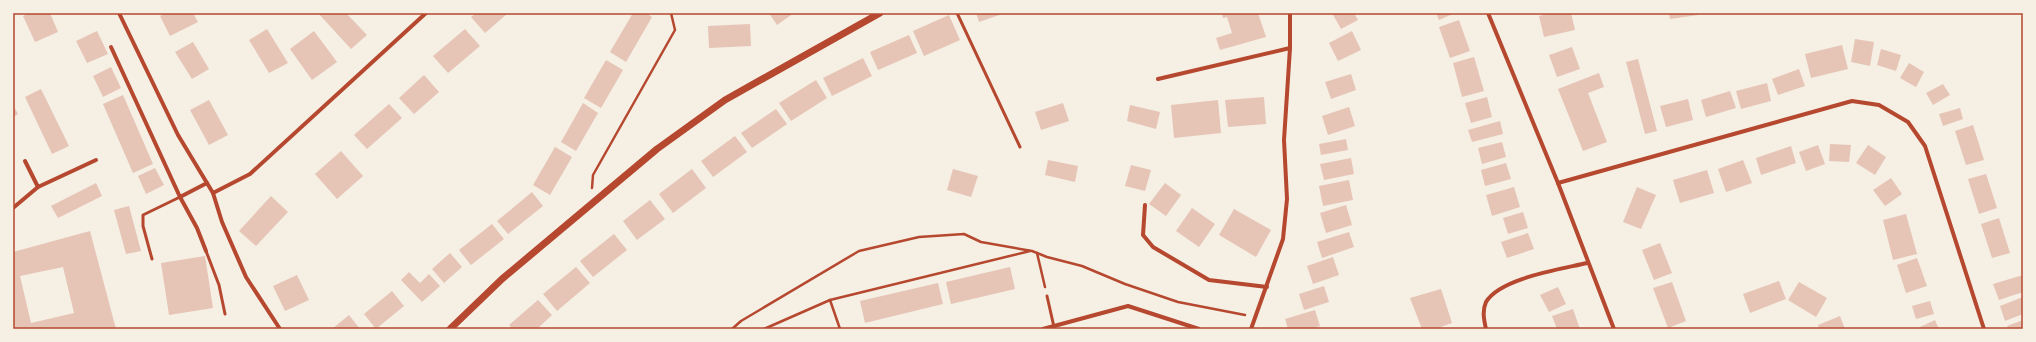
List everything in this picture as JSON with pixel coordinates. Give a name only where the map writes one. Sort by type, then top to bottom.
[{"type":"street","points":[[120,13],[178,136],[213,193],[222,222],[246,277],[280,329]]},
{"type":"street","points":[[213,193],[250,174],[426,13]]},
{"type":"street","points":[[450,329],[502,279],[590,203],[657,149],[725,100],[880,13]]},
{"type":"street","points":[[1250,329],[1267,287],[1283,239],[1288,199],[1284,140],[1290,48],[1290,13]]},
{"type":"street","points":[[1488,13],[1558,183],[1587,263],[1614,329]]},
{"type":"street","points":[[111,47],[180,197],[197,228],[206,251]]},
{"type":"street","points":[[1158,79],[1290,48]]},
{"type":"street","points":[[1558,183],[1852,101],[1879,105],[1908,122],[1925,146],[1984,329]]},
{"type":"street","points":[[13,208],[38,186],[96,160]]},
{"type":"street","points":[[25,161],[38,186]]},
{"type":"street","points":[[180,197],[207,183]]},
{"type":"street","points":[[1145,205],[1143,235],[1153,247],[1209,280],[1267,287]]},
{"type":"street","points":[[1486,329],[1483,313],[1486,302],[1495,292],[1531,275],[1587,263]]},
{"type":"street","points":[[1043,329],[1128,306],[1199,329]]},
{"type":"lane","points":[[957,13],[1020,147]]},
{"type":"lane","points":[[152,259],[143,226],[143,215],[180,197]]},
{"type":"lane","points":[[206,251],[219,285],[225,314]]},
{"type":"lane","points":[[1047,296],[1054,327]]},
{"type":"path","points":[[590,203],[593,175],[675,30],[671,13]]},
{"type":"path","points":[[732,329],[741,322],[859,251],[919,237],[964,234],[981,242],[1032,251],[1082,266],[1125,284],[1178,302],[1255,316]]},
{"type":"path","points":[[764,329],[830,300],[1032,251]]},
{"type":"path","points":[[1037,253],[1047,296]]},
{"type":"path","points":[[830,300],[840,329]]},
{"type":"building","points":[[29,13],[50,13],[58,32],[35,42],[23,16]]},
{"type":"building","points":[[166,13],[193,13],[198,22],[170,36],[160,16]]},
{"type":"building","points":[[318,13],[346,13],[367,35],[351,49]]},
{"type":"building","points":[[476,13],[508,13],[485,33],[471,17]]},
{"type":"building","points":[[633,13],[646,13],[652,17],[626,62],[610,52]]},
{"type":"building","points":[[769,13],[794,13],[777,25]]},
{"type":"building","points":[[976,13],[1005,13],[979,22]]},
{"type":"building","points":[[1222,13],[1258,13],[1266,37],[1220,50],[1216,38],[1232,33],[1227,17],[1223,18]]},
{"type":"building","points":[[1332,13],[1354,13],[1358,20],[1341,29]]},
{"type":"building","points":[[1436,13],[1455,13],[1439,20]]},
{"type":"building","points":[[1552,13],[1571,13],[1575,30],[1544,37],[1539,16]]},
{"type":"building","points":[[1669,13],[1698,13],[1698,15],[1670,19]]},
{"type":"building","points":[[949,15],[960,40],[924,56],[913,31]]},
{"type":"building","points":[[1459,20],[1470,51],[1450,58],[1439,27]]},
{"type":"building","points":[[750,24],[751,46],[709,48],[708,26]]},
{"type":"building","points":[[267,29],[288,63],[269,73],[249,40]]},
{"type":"building","points":[[465,29],[480,46],[448,73],[433,56]]},
{"type":"building","points":[[97,31],[108,54],[87,63],[76,41]]},
{"type":"building","points":[[314,31],[337,62],[312,80],[290,49]]},
{"type":"building","points":[[1352,31],[1361,50],[1338,61],[1329,43]]},
{"type":"building","points":[[909,35],[917,53],[878,70],[870,52]]},
{"type":"building","points":[[1855,39],[1874,42],[1870,66],[1851,62]]},
{"type":"building","points":[[193,42],[209,69],[192,79],[175,52]]},
{"type":"building","points":[[1842,45],[1848,69],[1811,78],[1805,54]]},
{"type":"building","points":[[1572,47],[1580,69],[1557,77],[1549,55]]},
{"type":"building","points":[[1881,49],[1901,55],[1896,71],[1877,65]]},
{"type":"building","points":[[1474,57],[1484,91],[1462,97],[1453,63]]},
{"type":"building","points":[[863,58],[872,76],[832,96],[823,78]]},
{"type":"building","points":[[1638,59],[1657,131],[1645,134],[1626,62]]},
{"type":"building","points":[[606,60],[623,70],[601,108],[584,98]]},
{"type":"building","points":[[1909,63],[1924,72],[1916,87],[1900,78]]},
{"type":"building","points":[[111,67],[121,88],[103,97],[93,76]]},
{"type":"building","points":[[1799,69],[1805,86],[1778,95],[1772,79]]},
{"type":"building","points":[[1599,73],[1604,87],[1588,93],[1607,142],[1583,151],[1558,89]]},
{"type":"building","points":[[1351,74],[1356,90],[1331,99],[1325,82]]},
{"type":"building","points":[[424,75],[439,92],[414,114],[399,98]]},
{"type":"building","points":[[816,80],[827,98],[791,121],[779,103]]},
{"type":"building","points":[[1767,83],[1771,101],[1741,109],[1736,91]]},
{"type":"building","points":[[1943,84],[1950,95],[1933,105],[1926,93]]},
{"type":"building","points":[[41,89],[69,146],[52,154],[25,97]]},
{"type":"building","points":[[1730,91],[1736,108],[1706,117],[1701,100]]},
{"type":"building","points":[[123,95],[153,164],[133,173],[103,104]]},
{"type":"building","points":[[1264,97],[1266,124],[1228,127],[1225,100]]},
{"type":"building","points":[[1487,97],[1492,117],[1471,123],[1465,103]]},
{"type":"building","points":[[1688,99],[1693,120],[1666,127],[1660,106]]},
{"type":"building","points":[[209,100],[228,135],[209,145],[190,110]]},
{"type":"building","points":[[1218,100],[1221,133],[1174,138],[1171,105]]},
{"type":"building","points":[[583,103],[598,113],[576,151],[561,142]]},
{"type":"building","points":[[1063,103],[1069,121],[1041,130],[1035,112]]},
{"type":"building","points":[[389,104],[402,118],[367,149],[354,135]]},
{"type":"building","points":[[13,105],[18,114],[13,117]]},
{"type":"building","points":[[1130,105],[1160,112],[1156,129],[1127,121]]},
{"type":"building","points":[[1349,107],[1355,126],[1328,135],[1322,116]]},
{"type":"building","points":[[1960,108],[1963,119],[1943,126],[1939,114]]},
{"type":"building","points":[[776,109],[787,124],[752,148],[741,133]]},
{"type":"building","points":[[1500,121],[1503,134],[1472,142],[1468,130]]},
{"type":"building","points":[[1973,125],[1984,160],[1966,165],[1955,131]]},
{"type":"building","points":[[735,136],[747,152],[713,177],[701,161]]},
{"type":"building","points":[[1346,139],[1348,150],[1321,155],[1319,144]]},
{"type":"building","points":[[1502,142],[1506,157],[1482,164],[1478,148]]},
{"type":"building","points":[[1830,144],[1851,145],[1849,162],[1829,161]]},
{"type":"building","points":[[1818,145],[1825,164],[1806,171],[1799,152]]},
{"type":"building","points":[[1868,145],[1886,157],[1875,175],[1856,163]]},
{"type":"building","points":[[1791,146],[1796,163],[1761,175],[1756,158]]},
{"type":"building","points":[[555,147],[572,157],[550,195],[533,185]]},
{"type":"building","points":[[341,151],[363,176],[337,199],[315,174]]},
{"type":"building","points":[[1351,158],[1354,174],[1324,180],[1320,164]]},
{"type":"building","points":[[1048,160],[1078,166],[1075,182],[1045,175]]},
{"type":"building","points":[[1743,160],[1752,183],[1726,192],[1718,169]]},
{"type":"building","points":[[1506,163],[1511,179],[1485,186],[1481,170]]},
{"type":"building","points":[[1131,165],[1151,170],[1145,191],[1125,186]]},
{"type":"building","points":[[155,168],[164,185],[146,194],[138,176]]},
{"type":"building","points":[[692,169],[706,188],[673,213],[659,194]]},
{"type":"building","points":[[953,169],[978,176],[971,197],[947,190]]},
{"type":"building","points":[[1707,170],[1714,193],[1680,203],[1673,180]]},
{"type":"building","points":[[1986,174],[1997,208],[1979,214],[1968,179]]},
{"type":"building","points":[[1891,178],[1902,194],[1885,206],[1873,190]]},
{"type":"building","points":[[1349,180],[1353,200],[1323,206],[1319,186]]},
{"type":"building","points":[[96,183],[102,196],[58,218],[51,206]]},
{"type":"building","points":[[1165,183],[1181,195],[1166,216],[1149,204]]},
{"type":"building","points":[[1514,187],[1520,207],[1492,216],[1486,195]]},
{"type":"building","points":[[1637,187],[1656,195],[1641,229],[1623,222]]},
{"type":"building","points":[[532,192],[543,206],[508,234],[497,221]]},
{"type":"building","points":[[271,196],[288,212],[256,246],[239,231]]},
{"type":"building","points":[[650,200],[665,219],[637,240],[623,221]]},
{"type":"building","points":[[1346,205],[1352,225],[1326,233],[1320,213]]},
{"type":"building","points":[[129,206],[141,251],[126,254],[114,210]]},
{"type":"building","points":[[1192,208],[1215,224],[1199,247],[1176,231]]},
{"type":"building","points":[[1234,209],[1271,230],[1256,257],[1219,235]]},
{"type":"building","points":[[1523,212],[1528,228],[1508,234],[1503,218]]},
{"type":"building","points":[[1906,214],[1917,254],[1893,260],[1883,220]]},
{"type":"building","points":[[1999,218],[2010,253],[1992,258],[1981,224]]},
{"type":"building","points":[[492,224],[504,239],[471,265],[459,250]]},
{"type":"building","points":[[90,231],[116,329],[13,329],[13,252]],"holes":[[[63,267],[74,313],[31,323],[20,276]]]},
{"type":"building","points":[[1349,232],[1354,247],[1322,258],[1317,242]]},
{"type":"building","points":[[1528,233],[1534,249],[1507,258],[1501,242]]},
{"type":"building","points":[[614,234],[627,250],[593,277],[580,261]]},
{"type":"building","points":[[1660,243],[1672,273],[1654,280],[1642,250]]},
{"type":"building","points":[[450,253],[462,267],[444,283],[432,269]]},
{"type":"building","points":[[205,256],[213,308],[169,315],[161,263]]},
{"type":"building","points":[[1333,257],[1339,275],[1313,284],[1307,266]]},
{"type":"building","points":[[1917,258],[1927,286],[1906,293],[1897,265]]},
{"type":"building","points":[[576,267],[590,283],[557,311],[543,294]]},
{"type":"building","points":[[1010,267],[1015,289],[951,304],[946,282]]},
{"type":"building","points":[[409,272],[420,283],[429,274],[440,286],[422,302],[401,280]]},
{"type":"building","points":[[297,275],[309,300],[285,311],[273,286]]},
{"type":"building","points":[[2023,275],[2023,292],[1999,300],[1993,284]]},
{"type":"building","points":[[1779,281],[1786,299],[1750,313],[1743,294]]},
{"type":"building","points":[[1672,282],[1686,321],[1668,328],[1653,288]]},
{"type":"building","points":[[1799,282],[1827,298],[1816,317],[1788,300]]},
{"type":"building","points":[[938,283],[943,304],[865,323],[860,301]]},
{"type":"building","points":[[1324,286],[1329,302],[1304,310],[1299,294]]},
{"type":"building","points":[[1558,287],[1566,304],[1549,312],[1540,295]]},
{"type":"building","points":[[1441,289],[1452,323],[1435,329],[1422,329],[1410,298]]},
{"type":"building","points":[[392,291],[404,306],[376,329],[364,314]]},
{"type":"building","points":[[2023,297],[2023,314],[2005,321],[2000,306]]},
{"type":"building","points":[[538,300],[552,315],[537,329],[512,329],[509,325]]},
{"type":"building","points":[[1930,301],[1934,314],[1916,319],[1912,306]]},
{"type":"building","points":[[1573,309],[1580,329],[1557,329],[1552,316]]},
{"type":"building","points":[[1315,310],[1320,326],[1310,329],[1288,329],[1285,319]]},
{"type":"building","points":[[349,315],[360,329],[332,329]]},
{"type":"building","points":[[1840,316],[1845,329],[1819,329],[1818,325]]},
{"type":"building","points":[[1935,320],[1939,329],[1920,329],[1920,327]]},
{"type":"building","points":[[2023,320],[2023,329],[2009,329],[2007,326]]}]
